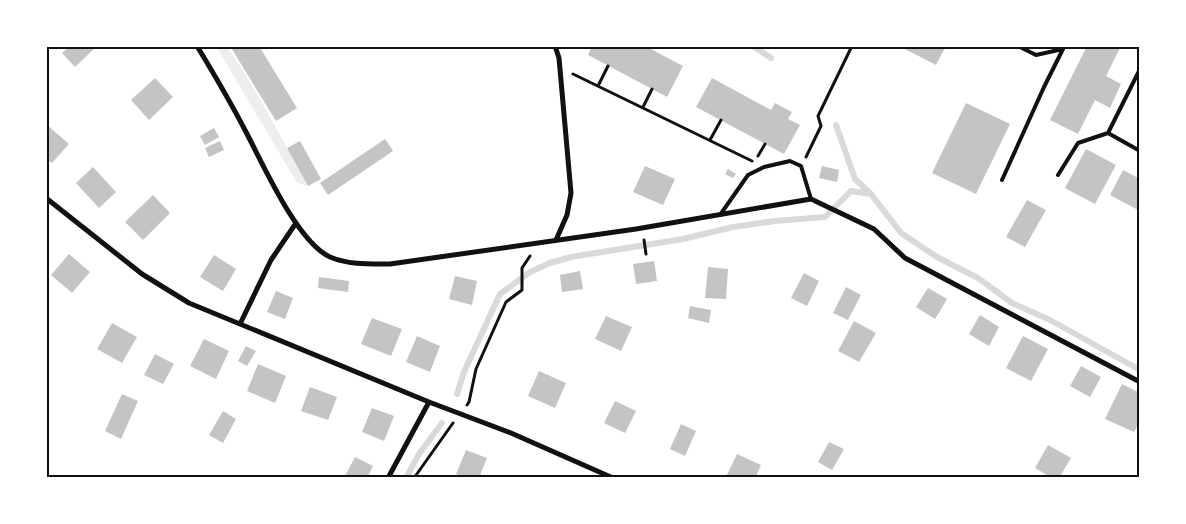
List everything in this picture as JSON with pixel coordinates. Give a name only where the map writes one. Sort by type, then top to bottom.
[{"type":"street","points":[[197,46],[246,131],[269,178],[296,223],[309,241],[329,256],[352,264],[390,264],[643,228],[811,198],[874,229],[905,258],[1140,382]]},
{"type":"street","points":[[556,46],[560,67],[571,193],[568,215],[556,240]]},
{"type":"street","points":[[46,198],[142,274],[189,303],[429,402],[511,433],[614,478]]},
{"type":"street","points":[[240,324],[271,260],[296,223]]},
{"type":"street","points":[[388,478],[429,402]]},
{"type":"lane","points":[[1018,46],[1036,55],[1064,47]]},
{"type":"lane","points":[[1002,180],[1064,47]]},
{"type":"lane","points":[[1058,175],[1078,143],[1108,133],[1140,69]]},
{"type":"lane","points":[[1108,133],[1140,151]]},
{"type":"lane","points":[[720,215],[748,175],[764,166],[790,161],[801,166],[811,198]]},
{"type":"path","points":[[801,166],[820,126],[818,116],[852,46]]},
{"type":"path","points":[[598,86],[608,66]]},
{"type":"path","points":[[560,67],[755,162],[765,144]]},
{"type":"path","points":[[643,107],[652,89]]},
{"type":"path","points":[[710,140],[721,120]]},
{"type":"path","points":[[644,241],[646,254]]},
{"type":"path","points":[[414,478],[469,402],[476,369],[506,302],[522,290],[522,268]]},
{"type":"shaded area","points":[[216,46],[227,46],[252,85],[308,186],[297,183]]},
{"type":"building","points":[[70,46],[97,46],[75,67],[62,53]]},
{"type":"building","points":[[230,46],[259,46],[297,108],[276,121]]},
{"type":"building","points":[[592,46],[645,46],[683,66],[667,97],[588,55]]},
{"type":"building","points":[[899,46],[946,46],[936,65]]},
{"type":"building","points":[[1087,46],[1121,46],[1106,76],[1121,84],[1110,108],[1095,100],[1078,134],[1050,120]]},
{"type":"building","points":[[155,78],[173,97],[149,120],[131,100]]},
{"type":"building","points":[[712,78],[771,110],[775,103],[792,112],[788,119],[800,125],[784,154],[696,107]]},
{"type":"building","points":[[966,103],[1010,124],[976,194],[932,173]]},
{"type":"building","points":[[46,124],[69,144],[52,163],[46,159]]},
{"type":"building","points":[[214,128],[219,137],[205,145],[200,136]]},
{"type":"building","points":[[385,139],[393,151],[328,195],[320,183]]},
{"type":"building","points":[[220,141],[224,150],[209,157],[205,148]]},
{"type":"building","points":[[300,141],[321,179],[308,186],[287,148]]},
{"type":"building","points":[[1086,149],[1116,165],[1095,204],[1065,188]]},
{"type":"building","points":[[645,166],[675,179],[663,205],[633,192]]},
{"type":"building","points":[[822,166],[839,170],[837,182],[819,178]]},
{"type":"building","points":[[93,167],[116,192],[99,208],[76,183]]},
{"type":"building","points":[[728,169],[736,174],[733,178],[725,174]]},
{"type":"building","points":[[1123,170],[1140,179],[1140,211],[1110,195]]},
{"type":"building","points":[[153,195],[170,213],[143,240],[125,222]]},
{"type":"building","points":[[1027,200],[1046,210],[1025,247],[1006,237]]},
{"type":"building","points":[[69,254],[90,272],[72,293],[51,275]]},
{"type":"building","points":[[214,255],[236,269],[223,291],[200,277]]},
{"type":"building","points":[[654,261],[657,281],[636,284],[633,264]]},
{"type":"building","points":[[708,267],[728,269],[726,299],[705,298]]},
{"type":"building","points":[[580,271],[583,289],[562,292],[560,275]]},
{"type":"building","points":[[804,273],[819,281],[807,306],[791,298]]},
{"type":"building","points":[[455,276],[477,281],[472,305],[449,299]]},
{"type":"building","points":[[319,277],[349,281],[348,292],[318,288]]},
{"type":"building","points":[[846,287],[861,295],[848,320],[833,313]]},
{"type":"building","points":[[928,288],[947,299],[935,319],[916,307]]},
{"type":"building","points":[[276,291],[293,298],[285,319],[267,312]]},
{"type":"building","points":[[690,306],[711,310],[709,323],[688,318]]},
{"type":"building","points":[[980,315],[999,327],[989,346],[969,334]]},
{"type":"building","points":[[606,316],[632,327],[621,351],[595,339]]},
{"type":"building","points":[[372,318],[402,329],[391,356],[361,344]]},
{"type":"building","points":[[854,321],[876,333],[859,362],[838,351]]},
{"type":"building","points":[[112,323],[137,337],[122,363],[97,349]]},
{"type":"building","points":[[417,336],[440,346],[430,372],[406,362]]},
{"type":"building","points":[[1023,336],[1048,349],[1031,381],[1006,368]]},
{"type":"building","points":[[204,339],[229,351],[216,379],[190,366]]},
{"type":"building","points":[[246,346],[256,351],[247,366],[238,361]]},
{"type":"building","points":[[155,354],[174,364],[163,384],[144,375]]},
{"type":"building","points":[[258,364],[286,376],[275,403],[247,391]]},
{"type":"building","points":[[1081,366],[1101,377],[1090,397],[1070,386]]},
{"type":"building","points":[[539,371],[566,383],[555,408],[528,396]]},
{"type":"building","points":[[1122,384],[1140,393],[1140,421],[1134,432],[1105,419]]},
{"type":"building","points":[[310,387],[337,397],[328,420],[301,411]]},
{"type":"building","points":[[122,394],[138,401],[121,439],[105,431]]},
{"type":"building","points":[[615,401],[636,411],[625,433],[604,423]]},
{"type":"building","points":[[372,408],[394,416],[384,441],[362,432]]},
{"type":"building","points":[[223,411],[236,419],[223,443],[209,435]]},
{"type":"building","points":[[681,424],[696,431],[685,456],[670,449]]},
{"type":"building","points":[[829,442],[844,449],[832,470],[818,462]]},
{"type":"building","points":[[1048,445],[1071,458],[1059,478],[1052,478],[1035,468]]},
{"type":"building","points":[[466,450],[487,458],[479,478],[465,478],[456,474]]},
{"type":"building","points":[[737,454],[761,465],[755,478],[726,477]]},
{"type":"building","points":[[355,457],[373,466],[367,478],[345,476]]},
{"type":"waterway","points":[[753,46],[771,58]]},
{"type":"waterway","points":[[836,125],[855,179],[871,194]]},
{"type":"waterway","points":[[457,394],[464,372],[500,294],[530,272],[550,263],[571,257],[683,239],[733,227],[825,217],[851,191],[871,194],[901,233],[937,257],[978,278],[1012,303],[1050,320],[1140,370]]},
{"type":"waterway","points":[[406,478],[419,454],[442,423]]}]
